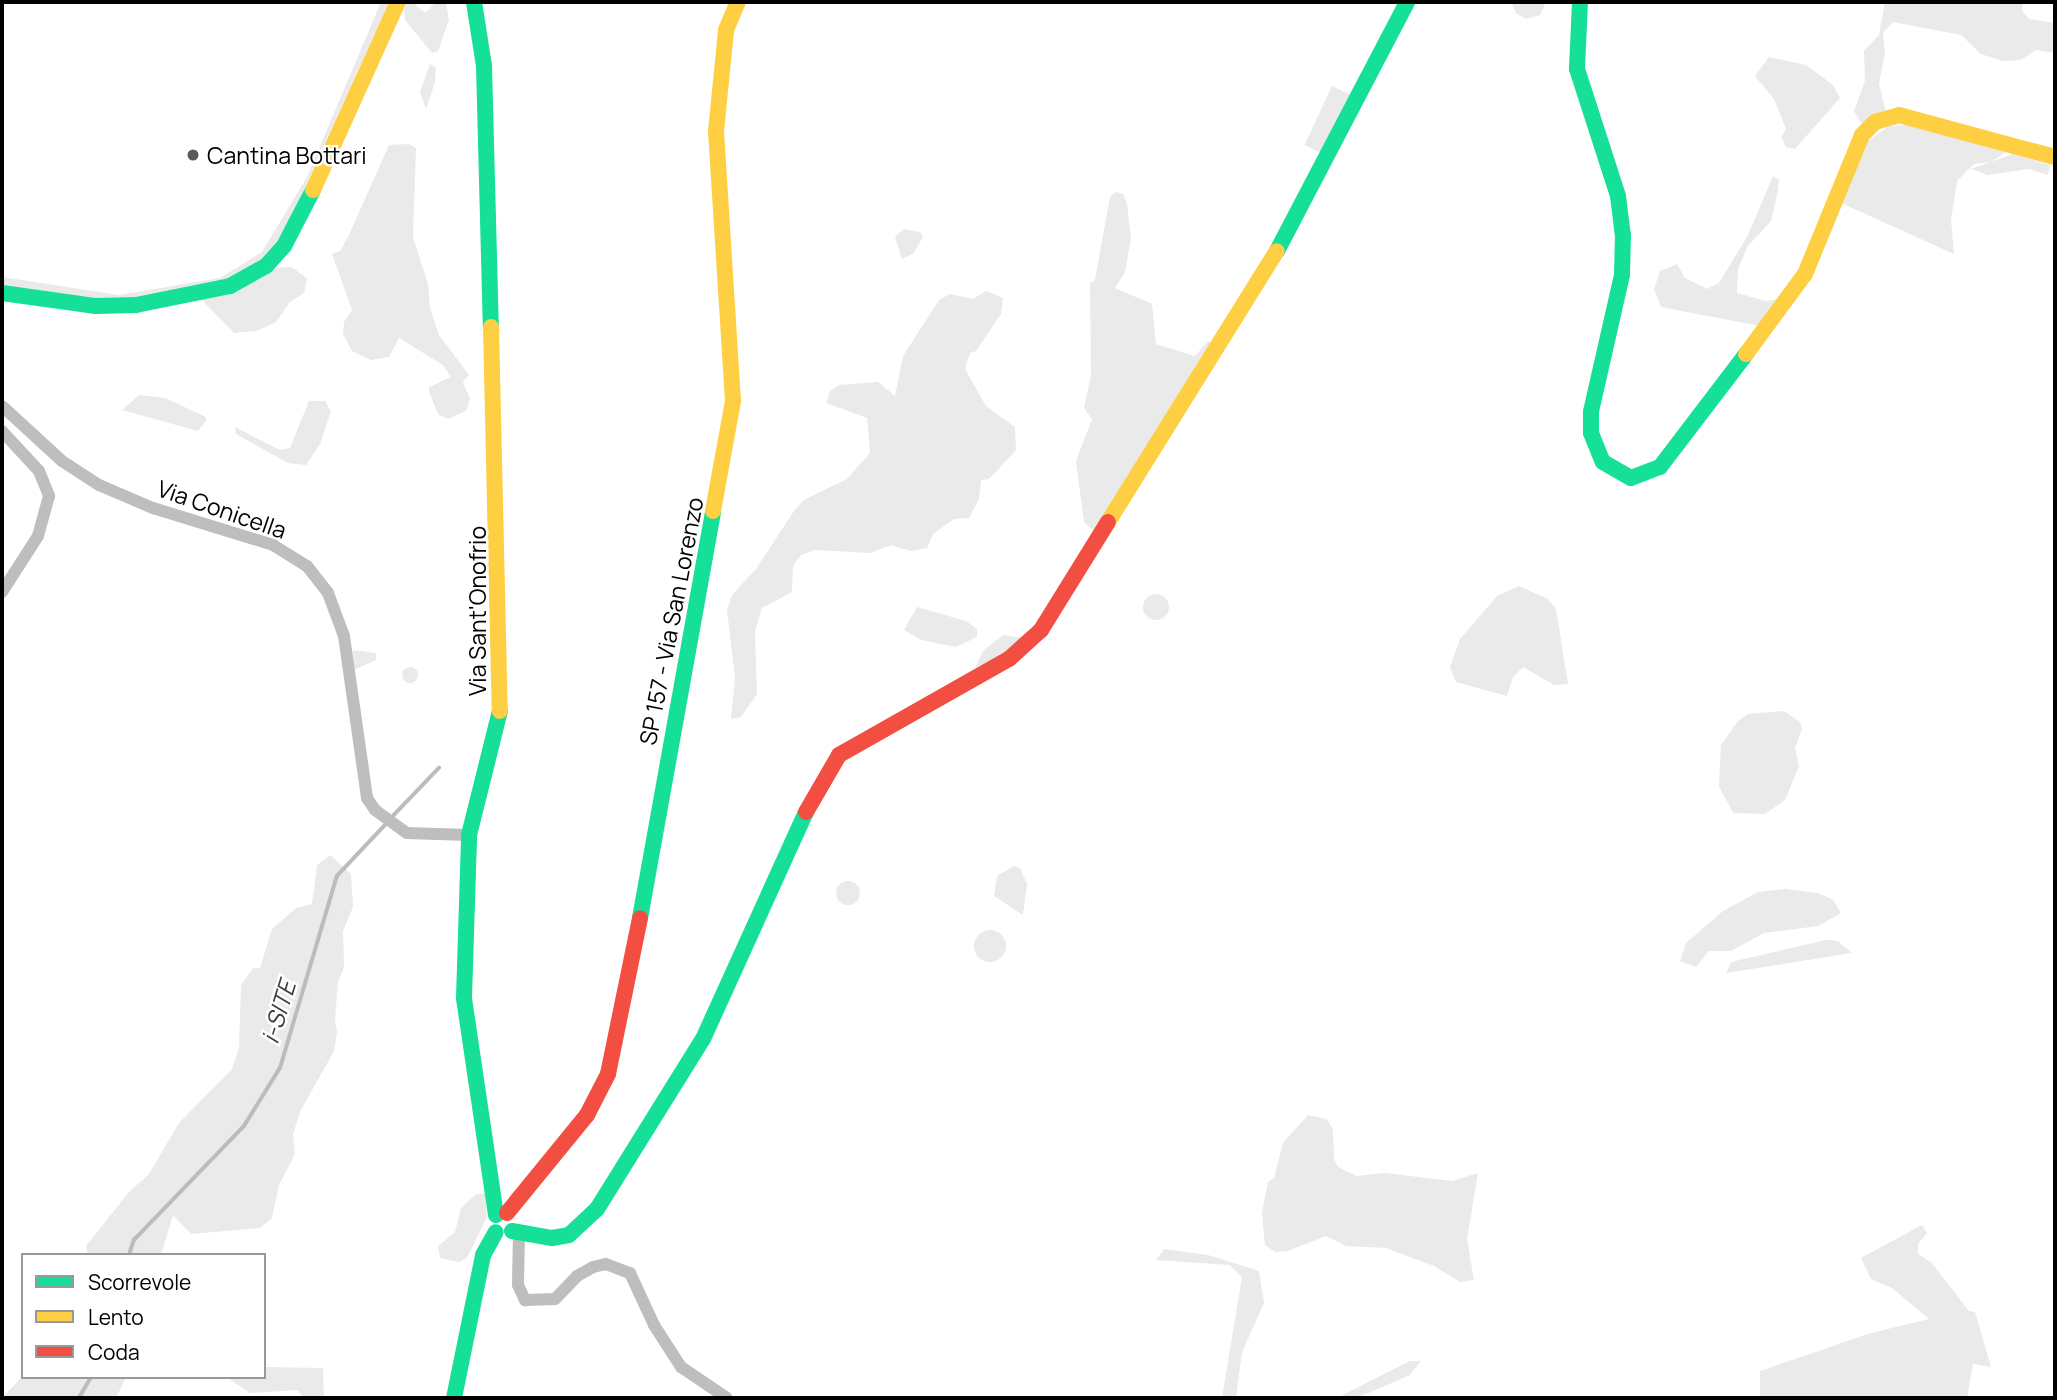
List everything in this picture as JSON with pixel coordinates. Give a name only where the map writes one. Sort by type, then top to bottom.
[{"type":"street","points":[[2,293],[96,306],[136,305],[230,286],[266,266],[284,246],[314,188],[398,2]]},
{"type":"street","name":"Via Sant'Onofrio","points":[[474,2],[484,66],[502,704],[469,835],[464,998],[502,1214],[514,1221],[509,1232]]},
{"type":"street","name":"SP 157 - Via San Lorenzo","points":[[502,1214],[587,1115],[608,1074],[628,986],[733,401],[716,131],[726,30],[738,2]]},
{"type":"street","points":[[454,1398],[483,1255],[509,1232],[552,1238],[569,1235],[591,1217],[619,1177],[703,1039],[806,812],[839,755],[884,726],[992,670],[1041,630],[1291,228],[1407,2]]},
{"type":"street","points":[[1580,2],[1577,69],[1618,196],[1623,234],[1622,275],[1591,412],[1591,433],[1603,462],[1631,478],[1660,467],[1673,453],[1805,274],[1862,135],[1875,122],[1909,117],[2055,157]]},
{"type":"street","name":"Via Conicella","points":[[2,406],[62,461],[99,485],[153,508],[273,545],[307,566],[328,593],[344,636],[367,798],[374,810],[393,826],[407,833],[469,835]]},
{"type":"street","points":[[2,431],[39,471],[49,496],[38,536],[2,592]]},
{"type":"street","points":[[509,1232],[519,1285],[525,1300],[555,1299],[577,1276],[593,1267],[606,1264],[630,1272],[654,1325],[681,1367],[727,1398]]},
{"type":"shaded area","points":[[381,2],[389,2],[290,220],[266,258],[220,282],[102,304],[2,287],[2,277],[119,295],[220,278],[262,252],[307,177]]},
{"type":"shaded area","points":[[412,2],[425,13],[436,2],[446,3],[449,20],[438,51],[432,53],[405,20],[404,4]]},
{"type":"shaded area","points":[[1511,2],[1546,2],[1540,15],[1526,19],[1516,13]]},
{"type":"shaded area","points":[[1885,2],[2023,2],[2022,11],[2029,19],[2055,23],[2055,53],[2036,50],[2021,60],[2002,61],[1981,54],[1961,35],[1893,22],[1883,33],[1885,52],[1879,84],[1886,112],[1863,126],[1854,111],[1865,81],[1864,51],[1879,35]]},
{"type":"shaded area","points":[[1769,57],[1806,65],[1833,85],[1840,98],[1795,149],[1786,147],[1781,137],[1786,129],[1774,99],[1755,76]]},
{"type":"shaded area","points":[[430,64],[436,68],[435,82],[426,109],[420,92]]},
{"type":"shaded area","points":[[1332,86],[1353,96],[1325,155],[1305,145]]},
{"type":"shaded area","points":[[1914,124],[2006,152],[1991,162],[1974,164],[1957,181],[1951,220],[1954,254],[1841,203],[1865,143],[1889,126]]},
{"type":"shaded area","points":[[409,144],[416,148],[413,237],[428,284],[430,308],[439,335],[469,375],[463,382],[470,399],[466,411],[448,419],[438,414],[429,392],[429,387],[451,377],[443,365],[399,338],[389,357],[371,360],[352,351],[343,334],[344,322],[352,310],[332,254],[340,251],[348,237],[389,145]]},
{"type":"shaded area","points":[[2013,154],[2050,165],[2048,175],[2029,169],[1988,175],[1971,169]]},
{"type":"shaded area","points":[[1773,176],[1779,180],[1771,221],[1748,246],[1738,269],[1737,293],[1766,301],[1779,299],[1760,326],[1661,307],[1654,289],[1660,271],[1677,264],[1685,278],[1707,289],[1719,283],[1748,235]]},
{"type":"shaded area","points":[[1116,192],[1123,194],[1127,204],[1131,238],[1125,272],[1115,288],[1152,304],[1156,344],[1195,356],[1208,341],[1214,346],[1096,533],[1084,522],[1076,461],[1092,419],[1084,408],[1091,375],[1090,283],[1095,280],[1110,197]]},
{"type":"shaded area","points":[[904,229],[920,232],[923,237],[913,254],[902,259],[895,237]]},
{"type":"shaded area","points":[[291,267],[307,278],[304,293],[290,302],[276,322],[257,331],[234,333],[199,297],[273,268]]},
{"type":"shaded area","points":[[986,291],[1003,298],[1001,314],[976,351],[970,353],[965,369],[986,406],[1015,427],[1016,450],[989,479],[981,480],[979,499],[969,518],[954,519],[933,534],[927,548],[910,551],[891,545],[870,553],[815,550],[801,555],[793,566],[792,592],[762,608],[755,632],[757,694],[741,717],[731,719],[735,678],[727,610],[732,595],[756,569],[804,500],[847,479],[870,453],[867,418],[826,403],[830,391],[839,385],[878,382],[895,396],[903,356],[939,300],[950,294],[973,299]]},
{"type":"shaded area","points":[[139,395],[165,398],[206,417],[206,421],[198,431],[122,410]]},
{"type":"shaded area","points":[[309,401],[325,401],[331,411],[320,444],[306,465],[288,463],[236,434],[235,427],[280,450],[290,448]]},
{"type":"shaded area","points":[[1519,586],[1548,599],[1556,609],[1568,684],[1554,685],[1523,667],[1513,677],[1507,696],[1456,682],[1450,667],[1460,639],[1497,596]]},
{"type":"shaded area","points":[[1156,594],[1165,598],[1169,607],[1165,616],[1156,620],[1147,616],[1143,607],[1147,598]]},
{"type":"shaded area","points":[[917,607],[966,621],[977,629],[977,637],[956,647],[921,640],[904,630]]},
{"type":"shaded area","points":[[1003,635],[1023,638],[1008,656],[975,668],[983,651]]},
{"type":"shaded area","points":[[353,650],[376,653],[376,660],[354,670]]},
{"type":"shaded area","points":[[407,667],[413,667],[418,675],[416,681],[407,683],[402,678],[402,672]]},
{"type":"shaded area","points":[[1784,711],[1800,722],[1802,729],[1795,748],[1799,766],[1785,800],[1765,814],[1733,813],[1719,786],[1721,745],[1738,721],[1748,714]]},
{"type":"shaded area","points":[[330,855],[351,874],[353,907],[343,931],[344,967],[338,982],[335,1019],[337,1033],[334,1051],[301,1110],[293,1134],[295,1154],[279,1185],[272,1218],[260,1228],[191,1234],[173,1215],[162,1253],[88,1253],[86,1246],[129,1192],[149,1174],[179,1123],[232,1069],[239,1048],[241,985],[253,968],[260,968],[272,929],[296,908],[312,904],[317,865]]},
{"type":"shaded area","points":[[1014,866],[1020,868],[1027,884],[1023,915],[994,896],[997,876]]},
{"type":"shaded area","points":[[848,881],[859,888],[860,893],[853,904],[848,905],[837,898],[836,893],[843,882]]},
{"type":"shaded area","points":[[1785,889],[1818,893],[1833,900],[1841,913],[1818,926],[1764,933],[1731,951],[1709,951],[1696,967],[1680,961],[1686,943],[1723,911],[1758,892]]},
{"type":"shaded area","points":[[990,930],[1002,934],[1006,946],[1002,958],[990,962],[978,958],[974,946],[978,934]]},
{"type":"shaded area","points":[[1826,940],[1838,941],[1852,953],[1726,973],[1731,962]]},
{"type":"shaded area","points":[[1308,1115],[1327,1119],[1333,1130],[1334,1159],[1338,1167],[1357,1176],[1385,1173],[1452,1181],[1478,1173],[1467,1239],[1474,1280],[1460,1282],[1434,1266],[1386,1248],[1346,1246],[1326,1236],[1288,1251],[1275,1252],[1265,1245],[1262,1213],[1268,1182],[1274,1178],[1283,1143]]},
{"type":"shaded area","points":[[485,1193],[487,1217],[467,1258],[459,1262],[440,1258],[438,1246],[455,1232],[461,1208],[475,1195]]},
{"type":"shaded area","points":[[1922,1225],[1927,1233],[1918,1244],[1918,1254],[1931,1262],[1969,1311],[1975,1312],[1991,1367],[1973,1364],[1967,1398],[1760,1398],[1760,1371],[1871,1333],[1929,1319],[1892,1288],[1871,1279],[1861,1258]]},
{"type":"shaded area","points":[[1164,1249],[1208,1255],[1259,1271],[1264,1303],[1242,1352],[1236,1398],[1222,1398],[1242,1277],[1229,1265],[1156,1260]]},
{"type":"shaded area","points":[[1410,1361],[1421,1361],[1410,1375],[1357,1398],[1337,1398]]},
{"type":"shaded area","points":[[266,1367],[323,1368],[324,1398],[303,1398],[298,1390],[250,1393],[229,1379],[266,1379]]},
{"type":"shaded area","points":[[21,1378],[125,1379],[116,1398],[2,1398]]},
{"type":"waterway","name":"i-SITE","points":[[392,817],[439,768]]},
{"type":"waterway","name":"i-SITE","points":[[130,1253],[134,1240],[244,1126],[280,1068],[337,876],[387,823]]},
{"type":"waterway","name":"i-SITE","points":[[79,1398],[90,1379]]},
{"type":"traffic: fast","points":[[474,2],[484,66],[491,327]]},
{"type":"traffic: fast","points":[[1277,251],[1407,2]]},
{"type":"traffic: fast","points":[[1580,2],[1577,69],[1618,196],[1623,234],[1622,275],[1591,412],[1591,433],[1603,462],[1631,478],[1660,467],[1746,354]]},
{"type":"traffic: fast","points":[[2,293],[96,306],[136,305],[230,286],[266,266],[284,246],[313,190]]},
{"type":"traffic: fast","points":[[640,918],[713,511]]},
{"type":"traffic: fast","points":[[496,1215],[464,998],[469,835],[500,711]]},
{"type":"traffic: fast","points":[[512,1231],[552,1238],[569,1235],[597,1209],[703,1039],[806,812]]},
{"type":"traffic: fast","points":[[454,1398],[483,1255],[496,1232]]},
{"type":"traffic: slow","points":[[313,190],[398,2]]},
{"type":"traffic: slow","points":[[713,511],[733,401],[716,131],[726,30],[738,2]]},
{"type":"traffic: slow","points":[[1746,354],[1805,274],[1862,135],[1875,122],[1899,115],[2055,157]]},
{"type":"traffic: slow","points":[[1108,522],[1277,251]]},
{"type":"traffic: slow","points":[[491,327],[500,711]]},
{"type":"traffic: jam","points":[[806,812],[839,755],[1009,659],[1041,630],[1108,522]]},
{"type":"traffic: jam","points":[[507,1213],[587,1115],[608,1074],[640,918]]},
{"type":"place","name":"Cantina Bottari","points":[[193,155]]}]
